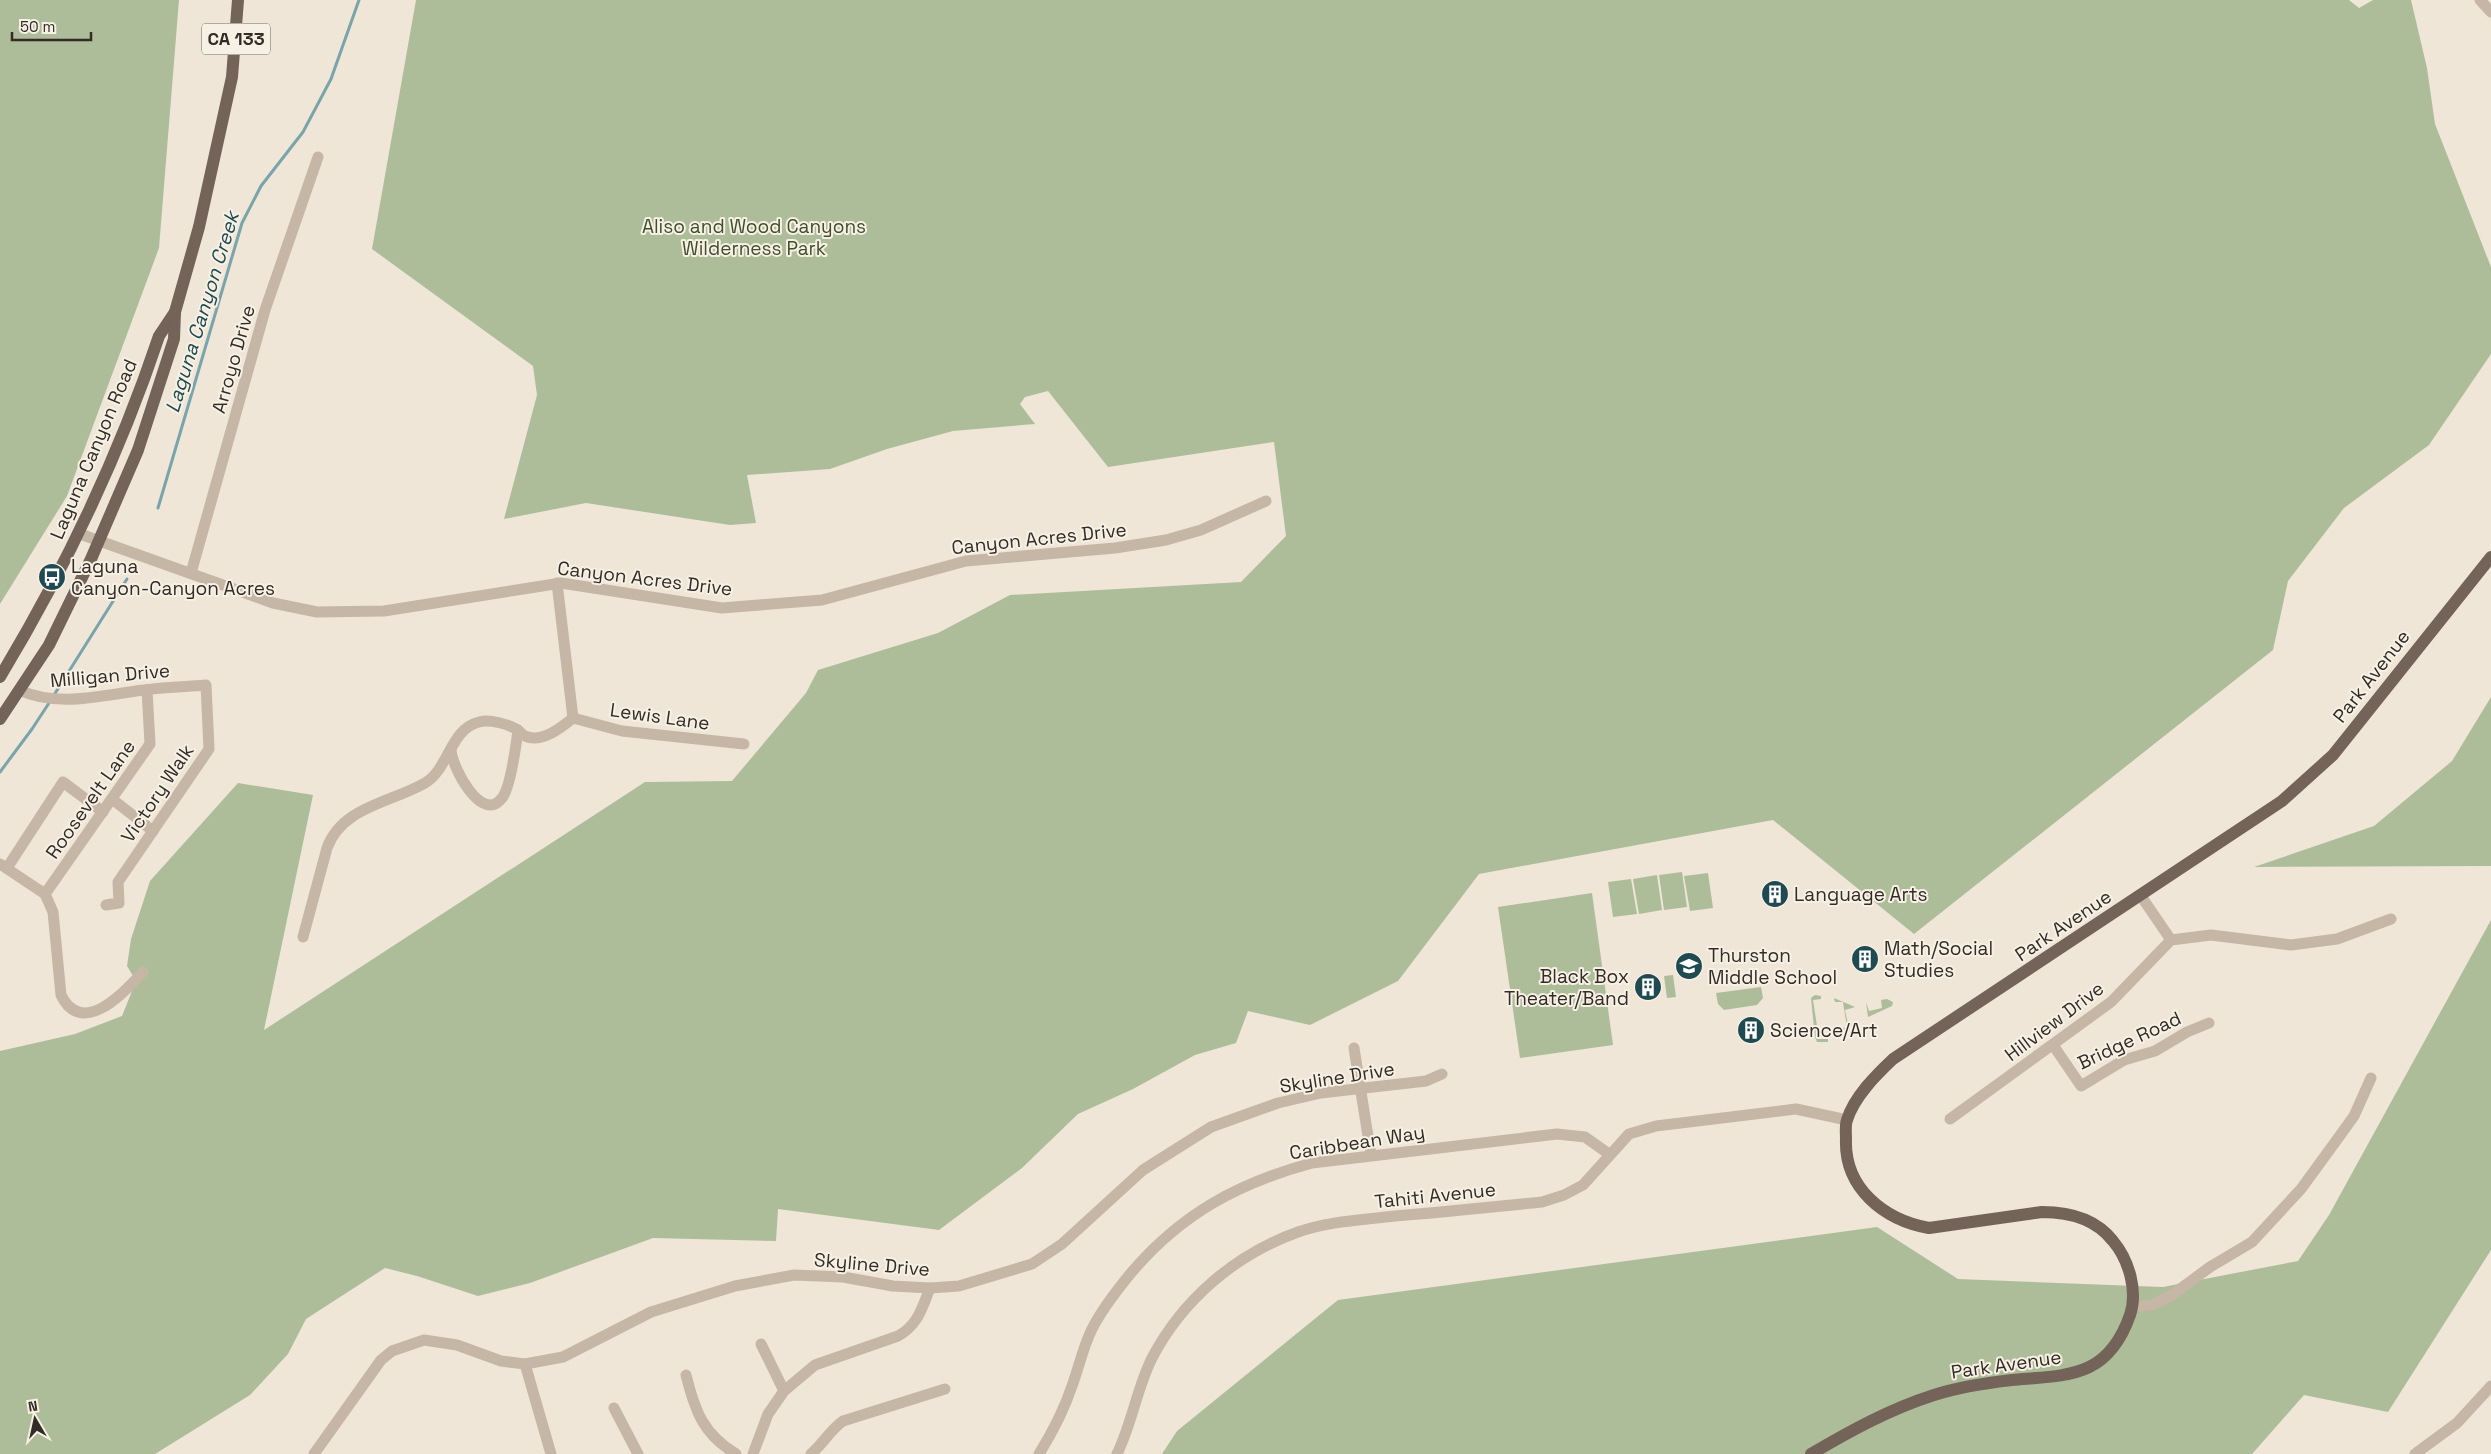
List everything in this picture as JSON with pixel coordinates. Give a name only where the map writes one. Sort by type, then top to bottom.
[{"type":"main road","name":"Laguna Canyon Road","points":[[0,719],[49,645],[99,541],[138,450],[174,339],[175,312],[198,227],[232,77],[238,0]]},
{"type":"main road","name":"Laguna Canyon Road","points":[[0,678],[36,618],[80,534],[159,336],[175,312]]},
{"type":"main road","name":"Park Avenue","points":[[1811,1454],[1866,1423],[1933,1395],[1988,1383],[2067,1376],[2088,1368],[2102,1360],[2114,1347],[2126,1327],[2133,1307],[2132,1283],[2119,1248],[2095,1224],[2060,1212],[2042,1212],[1929,1228],[1912,1225],[1881,1210],[1849,1169],[1846,1148],[1847,1120],[1869,1083],[1893,1059],[2282,801],[2333,754],[2491,557]]},
{"type":"street","points":[[2480,0],[2491,12]]},
{"type":"street","name":"Arroyo Drive","points":[[191,573],[265,310],[318,157]]},
{"type":"street","name":"Canyon Acres Drive","points":[[80,534],[273,603],[317,612],[384,611],[439,604],[557,583],[722,608],[822,600],[966,561],[1115,548],[1166,540],[1201,530],[1266,501]]},
{"type":"street","points":[[303,936],[332,835],[344,821],[425,783],[435,774],[466,728],[480,722],[495,722],[518,730],[525,736],[543,736],[563,727],[573,718],[557,583]]},
{"type":"street","name":"Milligan Drive","points":[[19,690],[42,698],[68,700],[206,685]]},
{"type":"street","name":"Victory Walk","points":[[106,905],[119,903],[118,882],[209,749],[206,685]]},
{"type":"street","name":"Roosevelt Lane","points":[[45,894],[150,744],[147,690]]},
{"type":"street","name":"Lewis Lane","points":[[573,718],[622,731],[744,744]]},
{"type":"street","points":[[451,749],[451,759],[460,778],[470,792],[482,802],[491,805],[497,803],[503,797],[515,752],[518,730]]},
{"type":"street","points":[[103,812],[63,782],[4,866],[45,894],[53,912],[61,995],[66,1006],[74,1010],[88,1012],[104,1009],[122,994],[143,972]]},
{"type":"street","points":[[112,799],[153,831]]},
{"type":"street","points":[[2141,896],[2171,940],[2210,934],[2291,945],[2337,938],[2391,919]]},
{"type":"street","name":"Hillview Drive","points":[[1950,1119],[2112,1002],[2171,940]]},
{"type":"street","name":"Bridge Road","points":[[2053,1045],[2080,1086],[2124,1060],[2155,1050],[2187,1032],[2208,1023]]},
{"type":"street","points":[[1354,1048],[1371,1155]]},
{"type":"street","name":"Skyline Drive","points":[[314,1454],[381,1360],[392,1351],[424,1340],[458,1345],[501,1361],[525,1364],[562,1357],[651,1312],[735,1286],[760,1281],[794,1275],[818,1275],[893,1286],[930,1288],[959,1286],[1032,1264],[1062,1244],[1143,1170],[1211,1127],[1278,1102],[1321,1093],[1426,1081],[1442,1074]]},
{"type":"street","points":[[2133,1307],[2152,1305],[2252,1242],[2300,1189],[2354,1116],[2371,1078]]},
{"type":"street","name":"Tahiti Avenue","points":[[1117,1454],[1152,1359],[1167,1333],[1185,1309],[1202,1291],[1245,1257],[1300,1231],[1338,1222],[1542,1202],[1564,1196],[1582,1185],[1609,1154],[1630,1134],[1656,1126],[1796,1109],[1847,1120]]},
{"type":"street","name":"Caribbean Way","points":[[1039,1454],[1061,1413],[1092,1328],[1124,1281],[1164,1238],[1209,1204],[1236,1189],[1273,1173],[1312,1163],[1557,1134],[1585,1136],[1609,1154]]},
{"type":"street","points":[[753,1454],[768,1414],[784,1391],[815,1365],[898,1336],[909,1330],[917,1321],[930,1288]]},
{"type":"street","points":[[760,1344],[784,1391]]},
{"type":"street","points":[[525,1364],[551,1454]]},
{"type":"street","points":[[686,1375],[692,1400],[705,1429],[736,1454]]},
{"type":"street","points":[[2415,1454],[2457,1423],[2491,1386]]},
{"type":"street","points":[[812,1454],[822,1445],[833,1429],[843,1421],[944,1388]]},
{"type":"street","points":[[614,1408],[638,1454]]},
{"type":"green space","points":[[0,0],[179,0],[159,248],[67,496],[0,604]]},
{"type":"green space","name":"Aliso and Wood Canyons Wilderness Park","points":[[416,0],[2349,0],[2359,8],[2373,0],[2411,0],[2427,68],[2435,124],[2491,267],[2491,354],[2429,445],[2344,508],[2288,581],[2273,650],[1914,934],[1773,820],[1479,874],[1398,981],[1310,1025],[1248,1011],[1236,1043],[1195,1055],[1133,1089],[1078,1114],[1022,1168],[939,1230],[778,1209],[776,1241],[653,1238],[530,1283],[478,1296],[417,1276],[385,1268],[306,1319],[288,1354],[250,1395],[155,1454],[0,1454],[0,1051],[75,1034],[122,1016],[136,981],[127,966],[131,939],[150,881],[238,783],[313,795],[264,1030],[645,782],[732,781],[806,693],[818,670],[938,633],[1010,595],[1241,582],[1286,536],[1274,442],[1108,467],[1048,391],[1025,397],[1020,404],[1035,424],[953,431],[887,449],[830,469],[747,475],[756,523],[730,525],[586,503],[504,519],[537,395],[533,366],[372,249]]},
{"type":"green space","points":[[2491,697],[2491,866],[2254,867],[2374,826],[2452,761]]},
{"type":"green space","points":[[1682,872],[1687,907],[1664,910],[1659,875]]},
{"type":"green space","points":[[1708,873],[1713,908],[1690,911],[1684,876]]},
{"type":"green space","points":[[1657,875],[1662,910],[1639,914],[1633,879]]},
{"type":"green space","points":[[1631,879],[1637,914],[1613,917],[1608,882]]},
{"type":"green space","points":[[1592,893],[1613,1045],[1520,1058],[1498,907]]},
{"type":"green space","points":[[2491,920],[2491,1250],[2388,1412],[2304,1395],[2252,1454],[1162,1454],[1177,1431],[1338,1300],[1877,1227],[1958,1279],[2163,1287],[2298,1261],[2329,1215]]},
{"type":"green space","points":[[1673,975],[1676,997],[1667,998],[1664,976]]},
{"type":"green space","points":[[1761,987],[1763,998],[1757,1005],[1724,1010],[1718,1004],[1716,993]]},
{"type":"green space","points":[[1815,995],[1821,996],[1821,999],[1813,1000],[1819,1039],[1828,1039],[1828,1042],[1817,1042],[1815,1037],[1811,998]]},
{"type":"green space","points":[[1834,998],[1855,1007],[1845,1010],[1848,1024],[1857,1023],[1842,1032],[1838,1029],[1847,1027],[1843,1002],[1835,1002]]},
{"type":"green space","points":[[1887,999],[1893,1002],[1892,1006],[1868,1017],[1866,1002],[1869,1011],[1882,1008],[1881,1000]]},
{"type":"waterway","name":"Laguna Canyon Creek","points":[[158,508],[242,223],[261,186],[303,132],[331,79],[359,0]]},
{"type":"waterway","name":"Laguna Canyon Creek","points":[[54,695],[127,579]]},
{"type":"waterway","name":"Laguna Canyon Creek","points":[[0,772],[51,700]]},
{"type":"place","name":"Laguna Canyon-Canyon Acres","points":[[52,577]]},
{"type":"place","name":"Language Arts","points":[[1775,894]]},
{"type":"place","name":"Math/Social Studies","points":[[1865,959]]},
{"type":"place","name":"Thurston Middle School","points":[[1689,966]]},
{"type":"place","name":"Black Box Theater/Band","points":[[1648,987]]},
{"type":"place","name":"Science/Art","points":[[1751,1030]]}]
